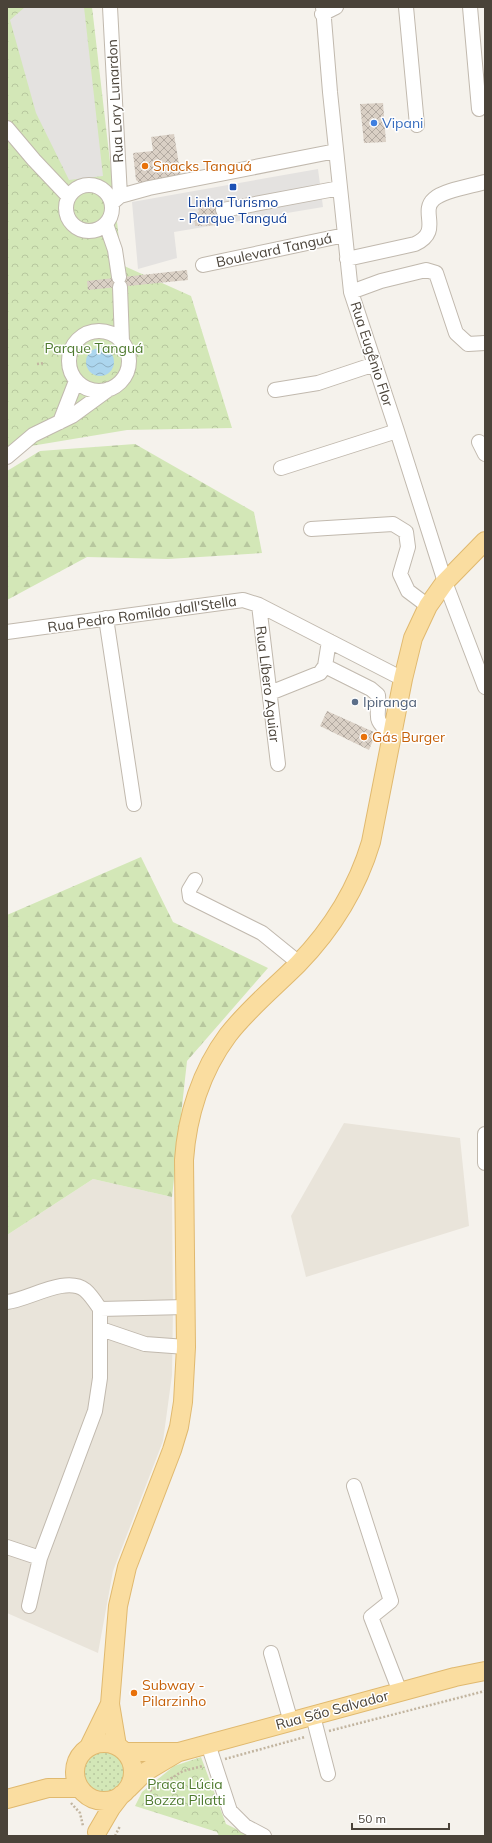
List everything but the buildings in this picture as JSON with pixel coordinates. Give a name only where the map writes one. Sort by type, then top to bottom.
[{"type":"main road","points":[[97,1834],[111,1808],[132,1780],[133,1770],[130,1761],[121,1749],[110,1704],[115,1628],[122,1585],[132,1553],[172,1450],[179,1427],[185,1376],[186,1347],[184,1160],[186,1135],[192,1108],[202,1082],[228,1036],[240,1021],[299,963],[326,932],[339,914],[366,860],[375,825],[391,735],[413,638],[428,606],[445,582],[485,542]]},
{"type":"main road","name":"Rua São Salvador","points":[[124,1792],[150,1769],[179,1752],[455,1677],[485,1671]]},
{"type":"main road","points":[[89,1747],[110,1704]]},
{"type":"main road","points":[[97,1834],[83,1792],[76,1780],[75,1770],[77,1761],[82,1753],[89,1747],[98,1744],[108,1743],[121,1749]]},
{"type":"main road","name":"Rua São Salvador","points":[[121,1749],[179,1752]]},
{"type":"main road","points":[[7,1799],[48,1788],[75,1770]]},
{"type":"main road","points":[[48,1788],[83,1792],[94,1799],[104,1801],[113,1799],[124,1792]]},
{"type":"street","name":"Rua Lory Lunardon","points":[[110,7],[116,199]]},
{"type":"street","points":[[323,10],[336,7]]},
{"type":"street","points":[[406,7],[417,125]]},
{"type":"street","points":[[470,7],[479,109]]},
{"type":"street","name":"Rua Eugênio Flor","points":[[323,10],[351,292],[445,582],[485,687]]},
{"type":"street","points":[[7,128],[34,160],[69,197]]},
{"type":"street","points":[[116,199],[149,188],[336,150]]},
{"type":"street","points":[[347,259],[415,244],[425,239],[429,233],[429,210],[432,200],[439,195],[485,182]]},
{"type":"street","points":[[92,186],[105,191],[116,199],[106,224],[101,228],[88,231],[76,226],[68,216],[67,203],[69,197],[74,191],[81,187],[92,186]]},
{"type":"street","points":[[223,210],[340,188]]},
{"type":"street","points":[[106,224],[115,250],[119,282],[122,342]]},
{"type":"street","name":"Boulevard Tanguá","points":[[203,265],[345,235]]},
{"type":"street","points":[[351,292],[381,281],[426,270],[436,273],[456,333],[468,344],[485,342]]},
{"type":"street","points":[[7,457],[33,435],[72,416],[120,382],[126,373],[129,362],[127,351],[122,342],[114,335],[104,331],[93,331],[83,335],[75,342],[70,352],[68,362],[71,373],[76,381],[83,387],[101,391],[111,388]]},
{"type":"street","points":[[275,390],[318,383],[375,364]]},
{"type":"street","points":[[60,422],[76,381]]},
{"type":"street","points":[[281,468],[397,431]]},
{"type":"street","points":[[311,529],[393,524],[406,532],[408,547],[400,574],[408,591],[428,606]]},
{"type":"street","name":"Rua Pedro Romildo dall'Stella","points":[[7,632],[243,600],[258,605],[403,679]]},
{"type":"street","name":"Rua Líbero Aguiar","points":[[258,605],[278,764]]},
{"type":"street","points":[[106,618],[134,804]]},
{"type":"street","points":[[270,693],[320,673],[325,666],[329,641]]},
{"type":"street","points":[[351,678],[364,659]]},
{"type":"street","points":[[325,666],[351,678],[371,689],[378,695],[376,714],[379,724],[391,735]]},
{"type":"street","points":[[194,880],[189,890],[190,897],[262,933],[299,963]]},
{"type":"street","points":[[485,1134],[485,1163]]},
{"type":"street","points":[[7,1302],[26,1298],[54,1288],[74,1286],[83,1289],[91,1296],[100,1309],[100,1378],[95,1411],[40,1558],[29,1606]]},
{"type":"street","points":[[100,1309],[186,1307]]},
{"type":"street","points":[[101,1329],[145,1344],[186,1347]]},
{"type":"street","points":[[354,1486],[391,1601],[371,1617],[400,1692]]},
{"type":"street","points":[[7,1547],[40,1558]]},
{"type":"street","points":[[271,1653],[291,1722]]},
{"type":"street","points":[[313,1716],[328,1774]]},
{"type":"street","points":[[208,1744],[230,1811],[245,1826],[264,1836]]},
{"type":"path","points":[[37,364],[46,363]]},
{"type":"path","points":[[146,1794],[183,1771],[318,1733],[485,1691]]},
{"type":"path","points":[[115,1836],[121,1824]]},
{"type":"shaded area","points":[[25,7],[84,7],[103,176],[69,180],[36,113],[10,20]]},
{"type":"shaded area","points":[[318,169],[323,207],[174,232],[177,258],[138,269],[132,202]]},
{"type":"shaded area","points":[[344,1123],[460,1138],[469,1226],[306,1277],[291,1216]]},
{"type":"shaded area","points":[[93,1179],[172,1197],[172,1375],[163,1441],[113,1571],[98,1653],[7,1613],[7,1235]]},
{"type":"green space","name":"Parque Tanguá","points":[[7,7],[92,7],[122,265],[191,296],[232,428],[127,430],[7,450]]},
{"type":"green space","points":[[135,444],[254,512],[262,553],[168,559],[87,557],[7,600],[7,471],[40,451]]},
{"type":"green space","points":[[141,857],[173,922],[268,968],[187,1061],[172,1197],[93,1179],[7,1235],[7,915]]},
{"type":"green space","points":[[100,1749],[108,1749],[120,1755],[126,1767],[126,1775],[120,1787],[108,1793],[100,1793],[88,1787],[82,1775],[82,1767],[88,1755]]},
{"type":"green space","name":"Praça Lúcia Bozza Pilatti","points":[[201,1757],[226,1824],[251,1836],[219,1836],[217,1832],[135,1806],[142,1792],[174,1766]]},
{"type":"water","points":[[100,348],[110,352],[114,362],[110,372],[100,376],[90,372],[86,362],[90,352]]},
{"type":"place","name":"Vipani","points":[[374,123]]},
{"type":"place","name":"Snacks Tanguá","points":[[145,166]]},
{"type":"place","name":"Linha Turismo - Parque Tanguá","points":[[233,187]]},
{"type":"place","name":"Ipiranga","points":[[355,702]]},
{"type":"place","name":"Gás Burger","points":[[364,737]]},
{"type":"place","name":"Subway - Pilarzinho","points":[[134,1693]]}]
